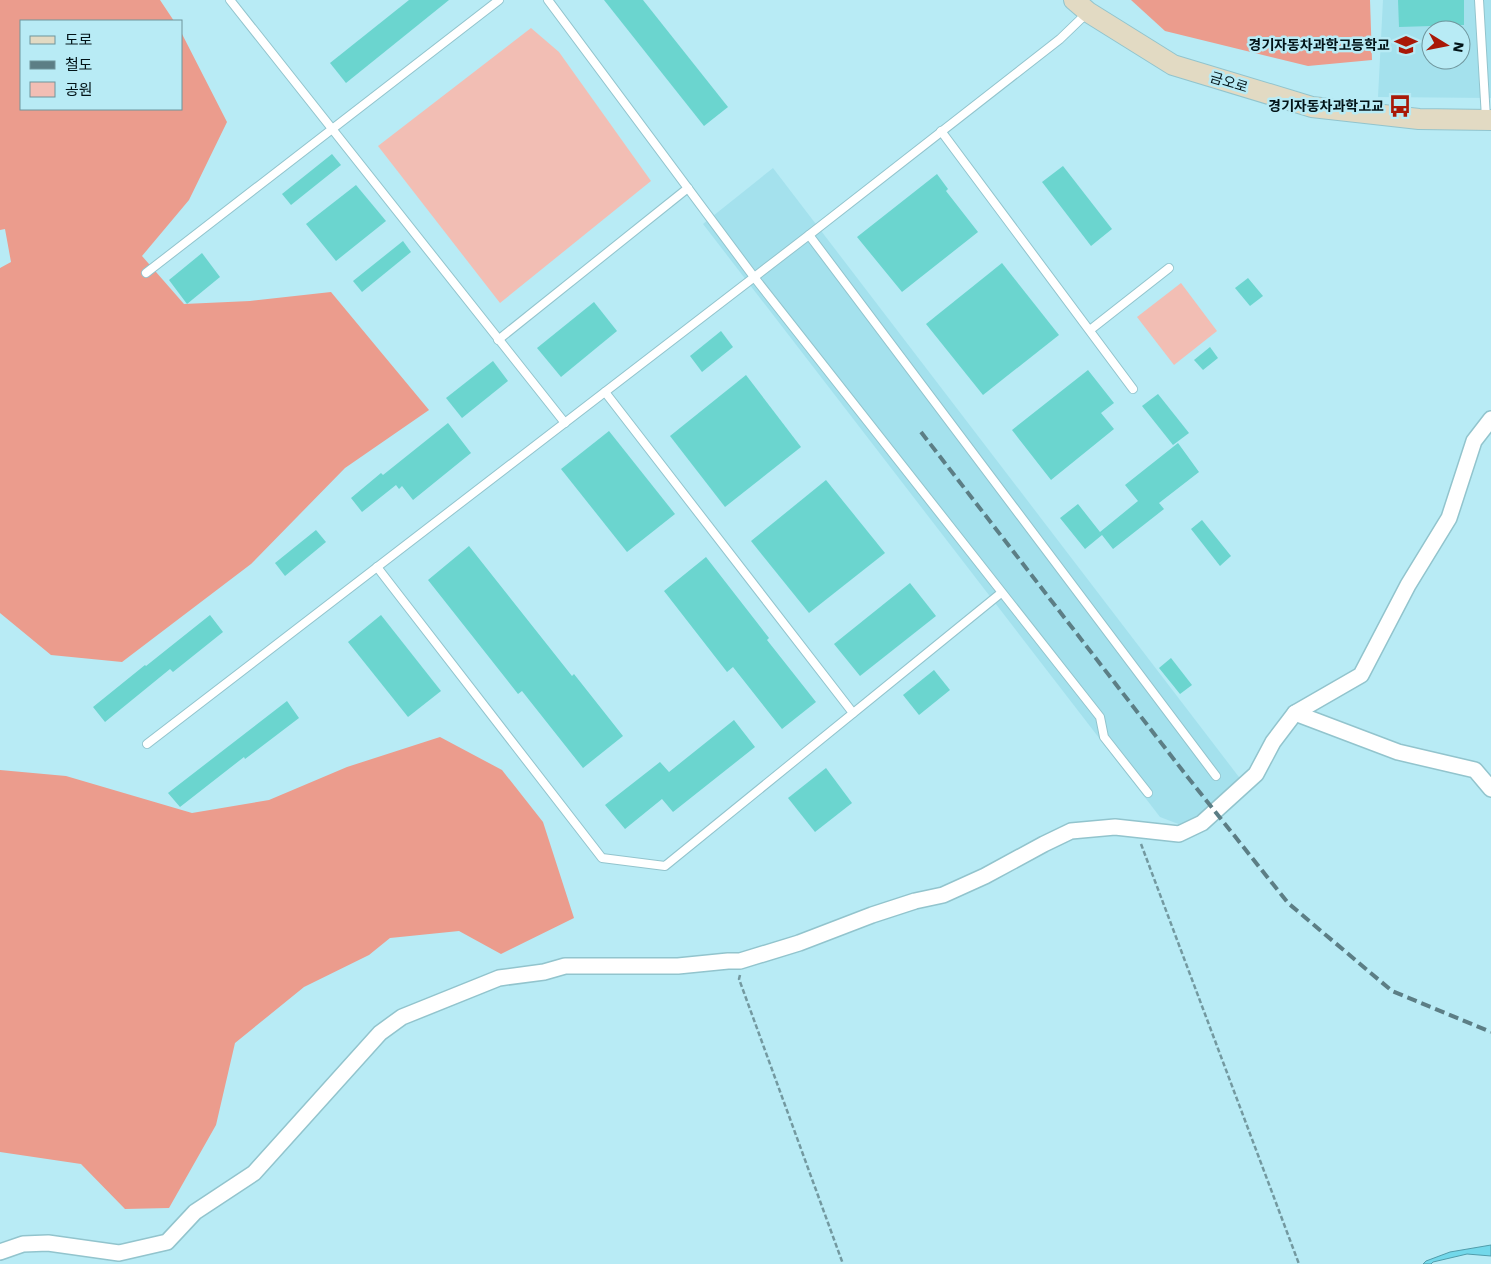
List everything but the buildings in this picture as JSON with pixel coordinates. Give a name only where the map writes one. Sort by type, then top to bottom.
[{"type":"street","name":"금오로","points":[[1081,6],[1173,65],[1312,107],[1419,119],[1488,120]]},
{"type":"street","points":[[0,1252],[23,1244],[48,1243],[120,1253],[167,1242],[195,1212],[254,1173],[380,1033],[402,1017],[500,978],[544,972],[565,966],[678,966],[740,961],[799,943],[914,901],[943,895],[986,876],[1071,831],[1115,827],[1180,834],[1202,823],[1256,774],[1273,742],[1295,713],[1362,675],[1408,585],[1449,518],[1474,440],[1491,419]]},
{"type":"street","points":[[1295,713],[1398,752],[1475,770],[1491,789]]},
{"type":"lane","points":[[230,0],[565,423]]},
{"type":"lane","points":[[146,273],[499,0]]},
{"type":"lane","points":[[548,0],[754,277],[1100,717],[1104,737],[1148,793]]},
{"type":"lane","points":[[1479,0],[1488,120]]},
{"type":"lane","points":[[148,744],[809,235],[1060,38],[1081,6]]},
{"type":"lane","points":[[941,132],[1133,388]]},
{"type":"lane","points":[[498,340],[688,188]]},
{"type":"lane","points":[[809,235],[1216,776]]},
{"type":"lane","points":[[1090,330],[1169,268]]},
{"type":"lane","points":[[605,392],[853,712]]},
{"type":"lane","points":[[377,567],[602,858],[664,866],[1001,593]]},
{"type":"path","points":[[1135,829],[1299,1264]]},
{"type":"path","points":[[740,961],[739,979],[843,1264]]},
{"type":"shaded area","points":[[0,0],[160,0],[173,20],[20,20],[20,110],[182,110],[182,34],[227,122],[189,200],[142,256],[184,304],[250,301],[331,292],[429,410],[345,468],[251,564],[122,662],[51,655],[0,613],[0,268],[11,262],[5,229],[0,230]]},
{"type":"shaded area","points":[[1131,0],[1370,0],[1372,60],[1308,66],[1165,31]]},
{"type":"shaded area","name":"경기자동차과학고등학교","points":[[1383,0],[1491,0],[1491,98],[1378,97]]},
{"type":"shaded area","points":[[773,168],[1242,781],[1201,820],[1181,825],[1160,817],[703,224]]},
{"type":"shaded area","points":[[440,737],[502,770],[543,822],[574,918],[501,954],[459,931],[390,938],[369,955],[304,987],[235,1043],[216,1125],[169,1208],[125,1209],[81,1164],[0,1152],[0,770],[66,776],[192,813],[269,800],[347,767]]},
{"type":"shaded area","points":[[1491,1245],[1491,1256],[1467,1254],[1431,1264],[1423,1264],[1426,1261],[1450,1252]]},
{"type":"green space","points":[[531,28],[559,52],[651,181],[500,303],[378,146]]},
{"type":"green space","points":[[1181,283],[1217,331],[1174,365],[1137,317]]},
{"type":"railway","points":[[921,432],[1186,775],[1288,903],[1392,991],[1491,1032]]},
{"type":"place","name":"경기자동차과학고등학교","points":[[1406,45]]},
{"type":"place","name":"경기자동차과학고교","points":[[1400,106]]}]
